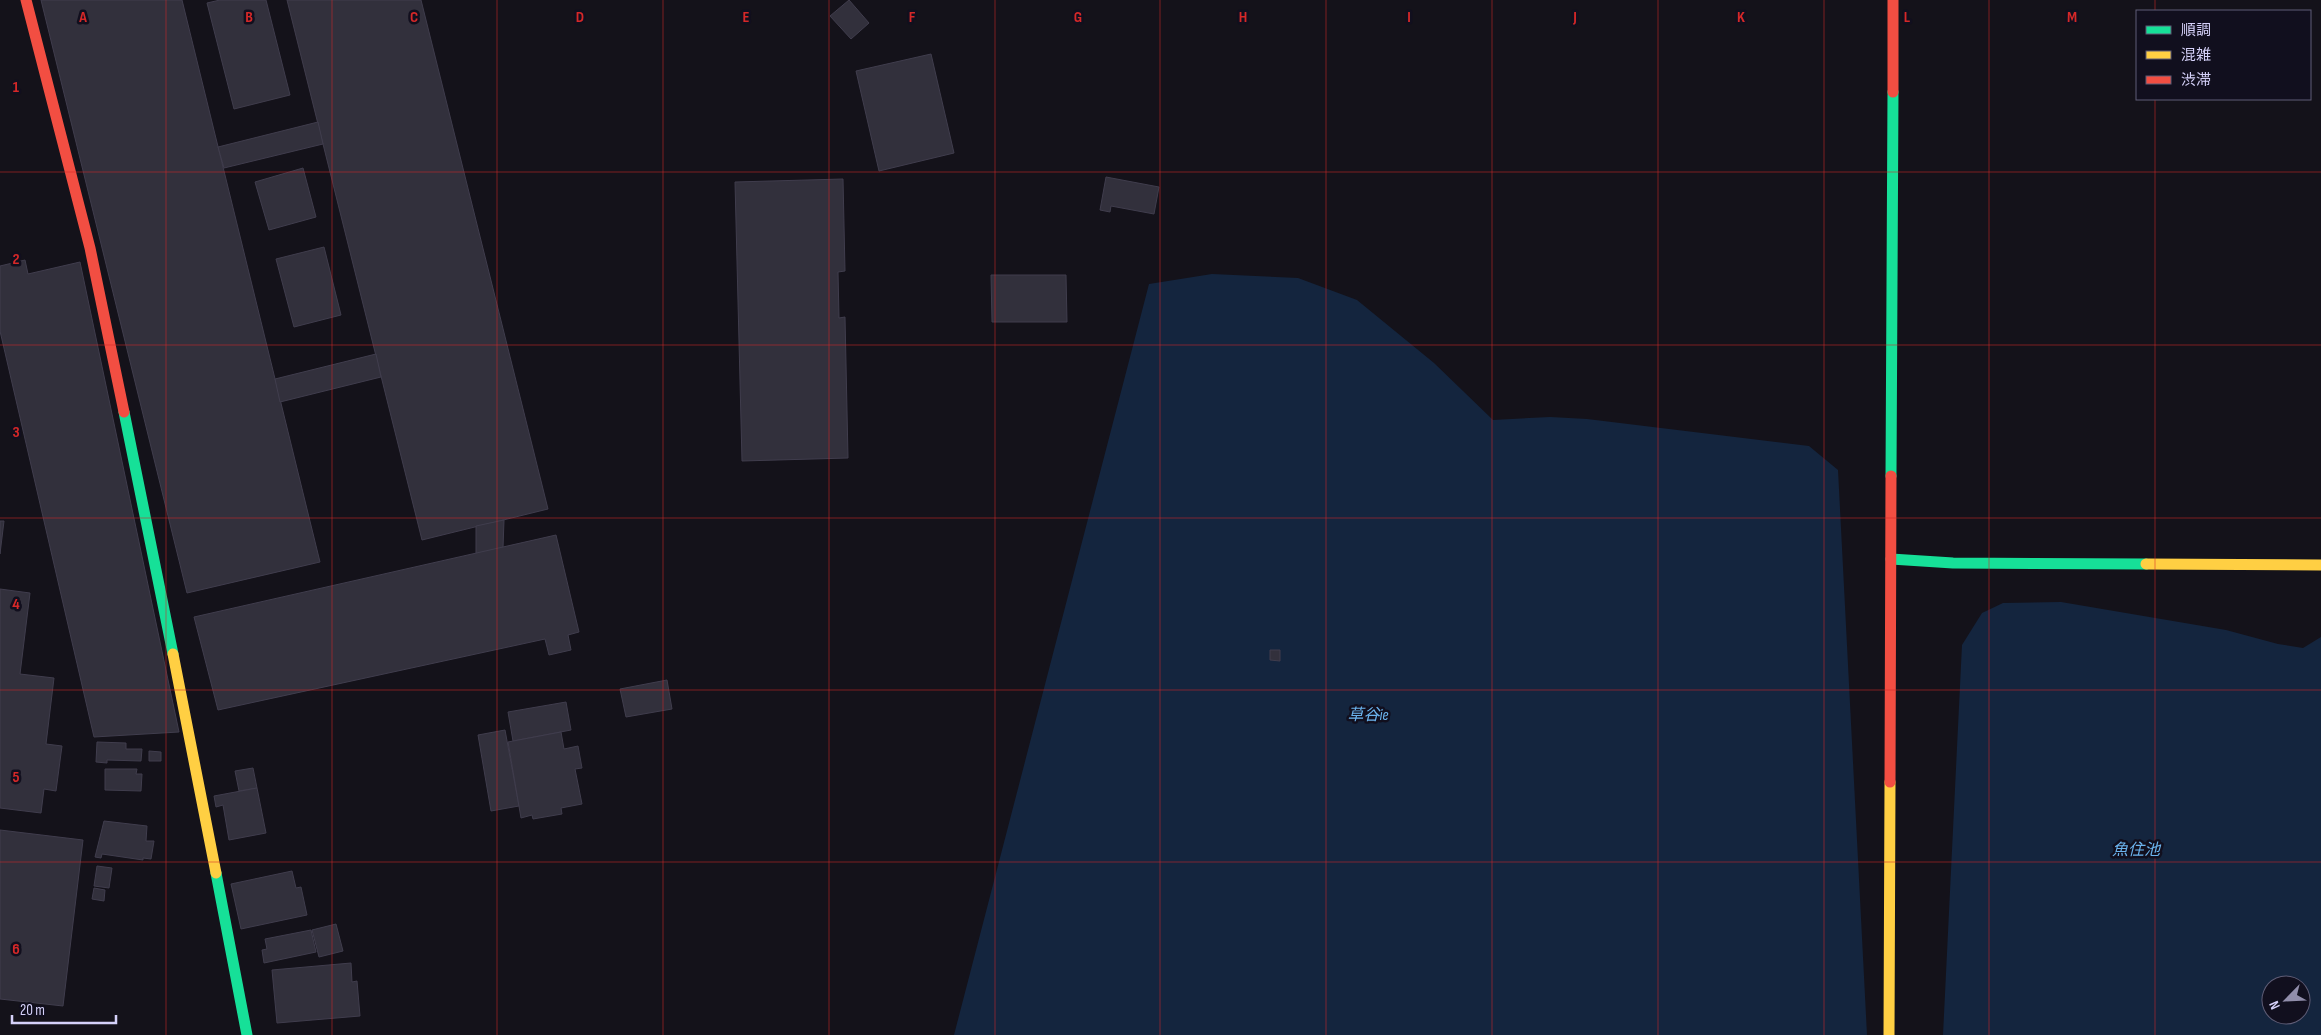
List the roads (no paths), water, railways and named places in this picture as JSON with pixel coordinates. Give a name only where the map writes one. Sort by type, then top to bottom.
[{"type":"street","points":[[26,0],[90,248],[190,734],[247,1035]]},
{"type":"street","points":[[1890,1035],[1893,0]]},
{"type":"street","points":[[1891,558],[1953,563],[2321,565]]},
{"type":"water","name":"草谷ie","points":[[1212,274],[1298,278],[1357,300],[1434,363],[1493,420],[1550,417],[1587,419],[1809,446],[1838,470],[1867,1035],[954,1035],[1149,284]]},
{"type":"water","name":"魚住池","points":[[2061,602],[2226,630],[2278,644],[2303,648],[2321,637],[2321,1035],[1943,1035],[1962,645],[1982,613],[2003,603]]}]
